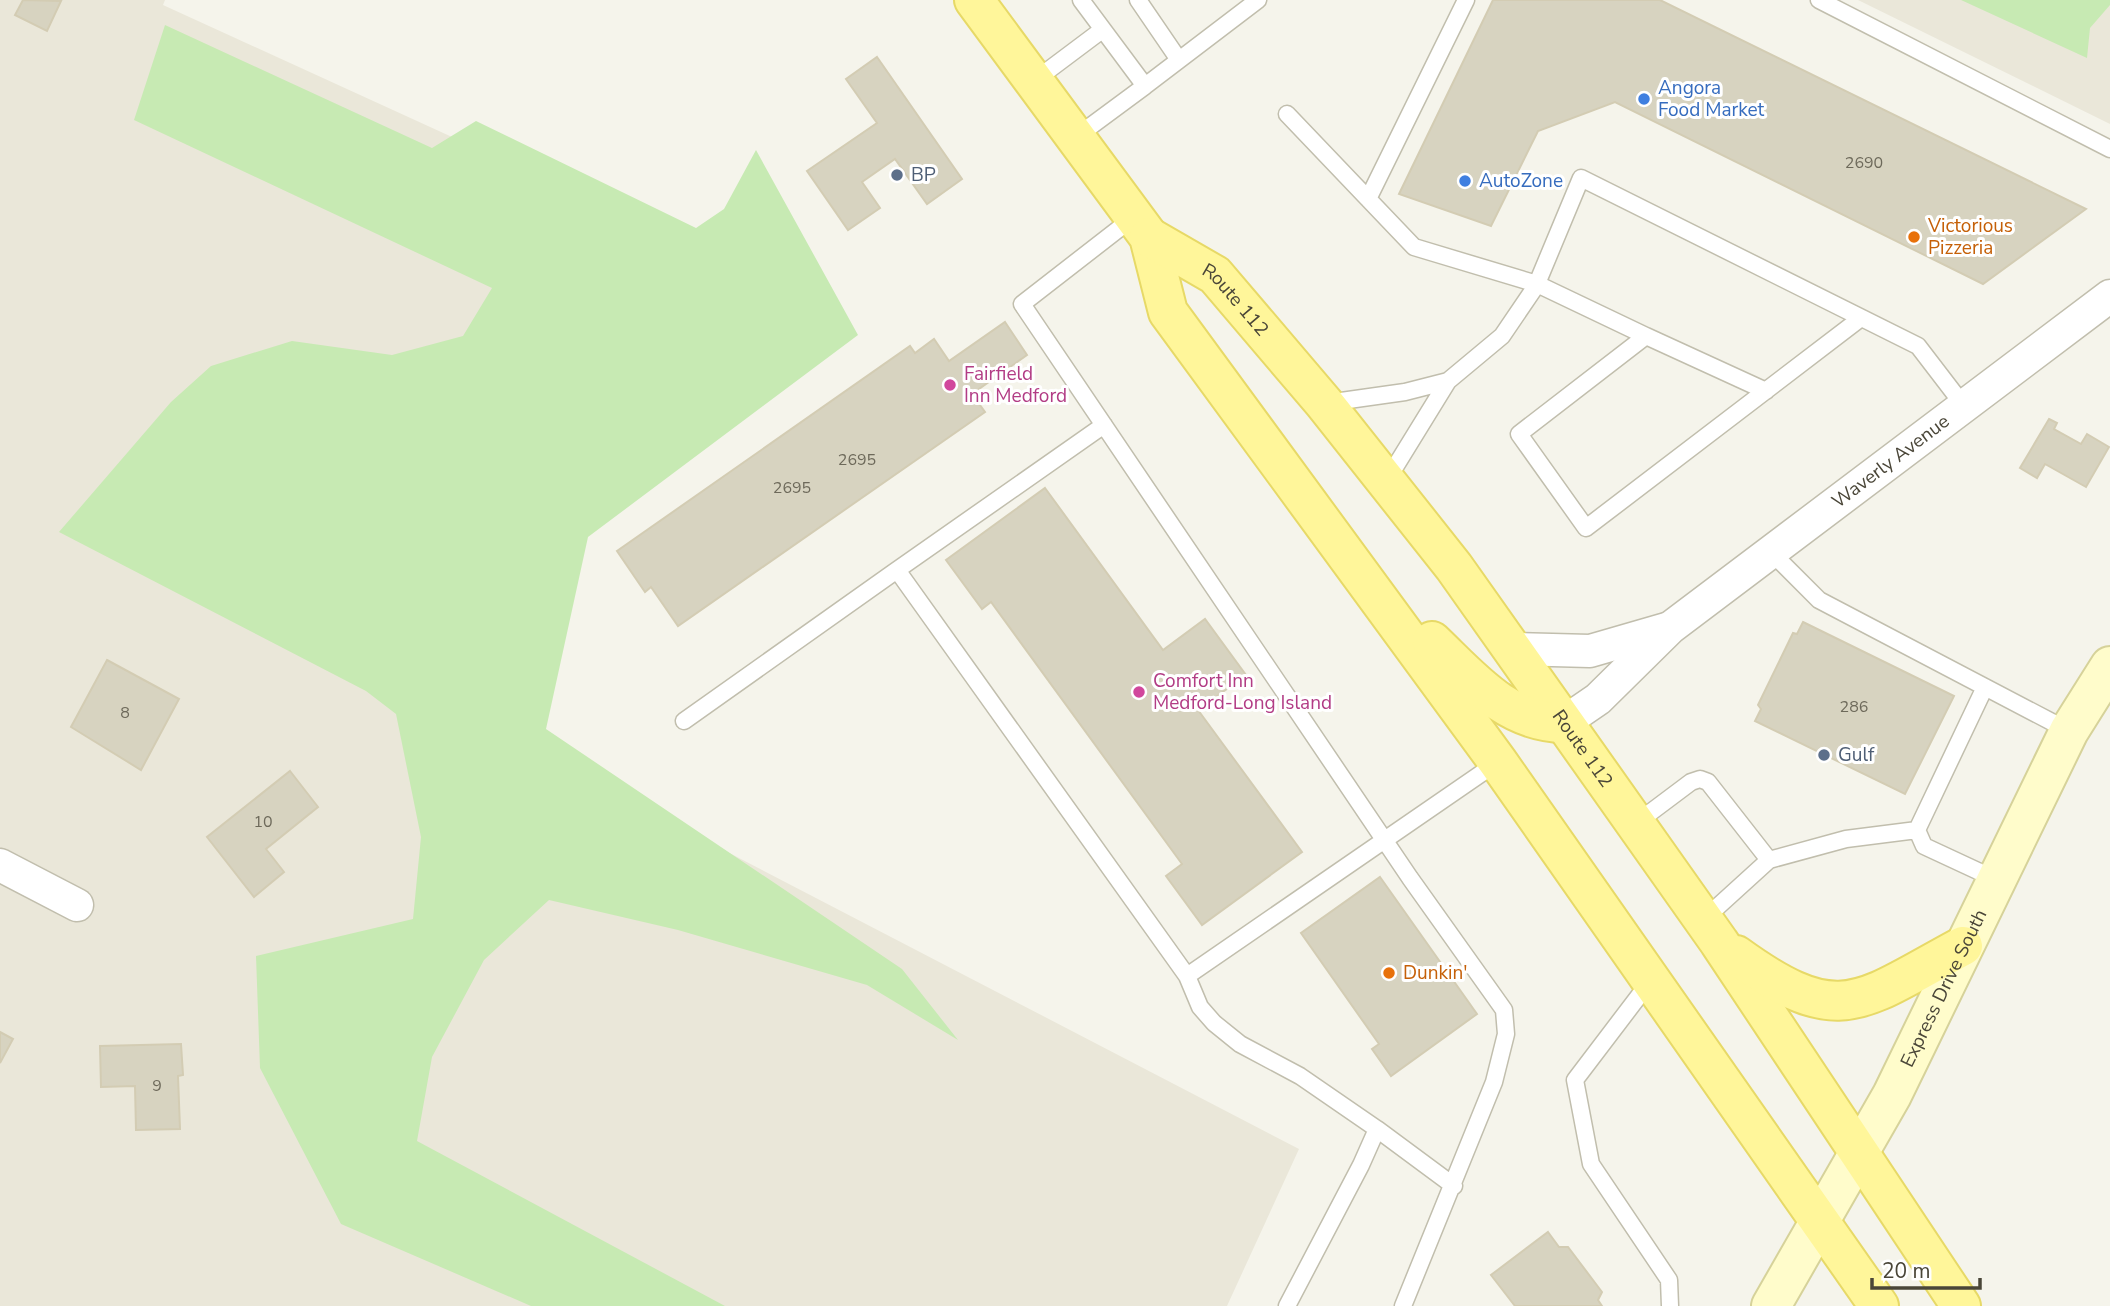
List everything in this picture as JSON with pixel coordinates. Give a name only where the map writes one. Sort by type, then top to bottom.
[{"type":"main road","name":"Route 112","points":[[974,0],[1142,227],[1168,312],[1367,579],[1880,1306]]},
{"type":"main road","name":"Route 112","points":[[1142,227],[1215,275],[1324,403],[1454,567],[1711,931],[1961,1306]]},
{"type":"main road","points":[[1367,579],[1490,696],[1510,711],[1527,719],[1563,723]]},
{"type":"main road","name":"Express Drive South","points":[[1771,1306],[1892,1095],[2069,731],[2110,666]]},
{"type":"main road","points":[[1711,931],[1784,988],[1805,997],[1838,1002],[1875,993],[1963,946]]},
{"type":"street","name":"Waverly Avenue","points":[[1563,723],[1598,699],[1670,628],[2110,296]]},
{"type":"street","name":"Waverly Avenue","points":[[1513,649],[1590,651],[1670,628]]},
{"type":"street","points":[[0,865],[78,905]]},
{"type":"lane","points":[[1081,0],[1145,86]]},
{"type":"lane","points":[[1138,0],[1179,60]]},
{"type":"lane","points":[[1076,137],[1258,0]]},
{"type":"lane","points":[[1368,199],[1466,0]]},
{"type":"lane","points":[[1818,0],[2110,149]]},
{"type":"lane","points":[[1034,81],[1102,30]]},
{"type":"lane","points":[[1287,114],[1414,247],[1537,284],[1766,391]]},
{"type":"lane","points":[[1385,482],[1448,381],[1502,336],[1537,284],[1581,178],[1918,346],[1964,406]]},
{"type":"lane","points":[[1142,227],[1022,304],[1384,839],[1504,1010],[1506,1034],[1494,1082],[1403,1306]]},
{"type":"lane","points":[[1646,336],[1520,434],[1586,528],[1861,318]]},
{"type":"lane","points":[[1324,403],[1405,392],[1448,381]]},
{"type":"lane","points":[[684,721],[1104,425]]},
{"type":"lane","points":[[1771,552],[1819,600],[2069,731]]},
{"type":"lane","points":[[897,570],[1188,976],[1200,1007],[1231,1037],[1300,1076],[1454,1186]]},
{"type":"lane","points":[[1985,687],[1917,830],[1924,846],[1995,879]]},
{"type":"lane","points":[[1188,976],[1498,762]]},
{"type":"lane","points":[[1634,824],[1691,782],[1700,779],[1708,782],[1769,860]]},
{"type":"lane","points":[[1711,931],[1769,860],[1846,839],[1917,830]]},
{"type":"lane","points":[[1651,980],[1576,1080],[1591,1164],[1669,1280],[1670,1306]]},
{"type":"lane","points":[[1287,1306],[1377,1129]]},
{"type":"shaded area","points":[[0,0],[165,0],[163,5],[682,242],[568,528],[512,740],[1299,1149],[1227,1306],[0,1306]]},
{"type":"shaded area","points":[[1858,0],[2110,0],[2110,124]]},
{"type":"green space","points":[[1961,0],[2110,0],[2110,5],[2090,28],[2087,58]]},
{"type":"green space","points":[[165,25],[432,148],[476,121],[696,228],[724,209],[756,150],[858,335],[588,537],[546,729],[902,969],[958,1040],[867,985],[678,930],[549,900],[484,960],[432,1057],[417,1141],[725,1306],[531,1306],[341,1224],[260,1068],[256,956],[413,919],[421,837],[396,714],[366,691],[59,532],[171,402],[211,366],[292,341],[392,355],[463,336],[492,288],[134,120]]},
{"type":"building","points":[[23,0],[61,1],[47,31],[15,15]]},
{"type":"building","points":[[1493,0],[1660,0],[2086,209],[1983,284],[1615,102],[1538,131],[1491,226],[1399,194]]},
{"type":"building","points":[[877,57],[962,179],[927,204],[895,159],[862,182],[880,208],[848,230],[807,171],[877,123],[846,79]]},
{"type":"building","points":[[1005,322],[1027,355],[972,394],[985,412],[678,626],[651,587],[645,592],[617,551],[910,346],[915,353],[934,339],[949,361]]},
{"type":"building","points":[[2049,419],[2057,423],[2054,429],[2081,444],[2087,434],[2109,447],[2086,487],[2045,464],[2037,478],[2020,468]]},
{"type":"building","name":"Comfort Inn Medford-Long Island","points":[[1045,488],[1163,650],[1205,619],[1246,675],[1198,710],[1302,852],[1202,925],[1166,876],[1182,864],[991,602],[982,609],[946,560]]},
{"type":"building","points":[[1803,622],[1954,696],[1905,794],[1755,721],[1761,709],[1758,705],[1793,633],[1797,634]]},
{"type":"building","points":[[107,660],[179,699],[141,770],[71,727]]},
{"type":"building","points":[[290,771],[318,807],[266,849],[284,872],[254,897],[207,837]]},
{"type":"building","name":"Dunkin'","points":[[1380,877],[1477,1014],[1391,1076],[1372,1049],[1379,1044],[1301,933]]},
{"type":"building","points":[[0,1032],[13,1039],[0,1063]]},
{"type":"building","points":[[181,1044],[183,1075],[178,1076],[180,1129],[136,1130],[135,1086],[101,1087],[100,1046]]},
{"type":"building","points":[[1548,1232],[1559,1247],[1568,1247],[1602,1292],[1598,1300],[1602,1306],[1515,1306],[1491,1275]]},
{"type":"place","name":"Angora Food Market","points":[[1644,99]]},
{"type":"place","name":"BP","points":[[897,175]]},
{"type":"place","name":"AutoZone","points":[[1465,181]]},
{"type":"place","name":"Victorious Pizzeria","points":[[1914,237]]},
{"type":"place","name":"Fairfield Inn Medford","points":[[950,385]]},
{"type":"place","name":"Comfort Inn Medford-Long Island","points":[[1139,692]]},
{"type":"place","name":"Gulf","points":[[1824,755]]},
{"type":"place","name":"Dunkin'","points":[[1389,973]]}]
